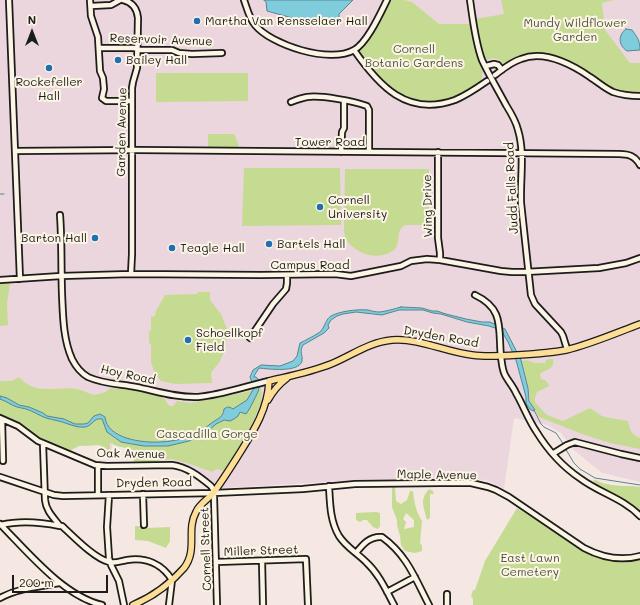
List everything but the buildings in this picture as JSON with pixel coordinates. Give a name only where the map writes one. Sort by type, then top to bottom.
[{"type":"main road","name":"Dryden Road","points":[[264,409],[269,381],[289,377],[326,366],[367,346],[384,341],[412,340],[460,353],[483,356],[508,356],[546,353],[567,349],[592,342],[640,324]]},
{"type":"main road","name":"Dryden Road","points":[[214,492],[255,429],[275,389],[280,383],[289,377]]},
{"type":"main road","points":[[132,605],[163,588],[185,566],[190,556],[192,547],[192,523],[195,513],[200,505],[214,492]]},
{"type":"street","points":[[9,0],[20,279]]},
{"type":"street","points":[[90,0],[91,14],[98,34],[100,69],[104,89],[102,98],[106,101],[132,102]]},
{"type":"street","name":"Garden Avenue","points":[[91,6],[111,5],[121,0],[131,3],[138,11],[137,68],[133,82],[132,102],[132,254],[130,274]]},
{"type":"street","points":[[244,0],[252,20],[258,29],[277,41],[309,52],[337,55],[354,50],[362,43],[387,0]]},
{"type":"street","name":"Judd Falls Road","points":[[470,0],[476,39],[482,59],[516,124],[520,138],[521,197],[530,290],[538,307],[561,332],[567,349]]},
{"type":"street","name":"Reservoir Avenue","points":[[99,48],[172,50],[179,53],[192,54],[222,53]]},
{"type":"street","points":[[354,50],[369,71],[384,86],[395,95],[414,103],[431,105],[446,103],[465,95],[487,81]]},
{"type":"street","points":[[495,75],[512,63],[524,58],[532,56],[548,57],[571,66],[612,92],[623,95],[640,96]]},
{"type":"street","points":[[486,66],[494,64],[498,65],[502,70]]},
{"type":"street","points":[[291,102],[308,97],[330,98],[367,106],[369,110],[368,152]]},
{"type":"street","points":[[341,152],[342,132],[344,128],[344,101]]},
{"type":"street","name":"Tower Road","points":[[15,151],[132,150],[627,154],[635,158],[640,165]]},
{"type":"street","name":"Wing Drive","points":[[438,152],[438,238],[440,260]]},
{"type":"street","name":"Hoy Road","points":[[60,215],[61,276],[65,337],[74,363],[84,374],[104,382],[185,397],[210,395],[269,381]]},
{"type":"street","name":"Campus Road","points":[[0,280],[130,274],[337,274],[351,276],[401,266],[413,260],[428,259],[501,271],[528,272],[599,268],[626,263],[640,258]]},
{"type":"street","points":[[250,338],[273,304],[286,289],[287,274]]},
{"type":"street","points":[[475,295],[489,304],[497,314],[502,367],[505,375],[516,391],[535,430],[570,471],[594,488],[629,507],[640,516]]},
{"type":"street","points":[[1,419],[3,461]]},
{"type":"street","name":"Oak Avenue","points":[[1,419],[18,426],[44,444],[98,466],[179,466],[191,471],[209,484],[214,492]]},
{"type":"street","points":[[554,454],[565,446],[575,442],[640,458]]},
{"type":"street","points":[[44,444],[45,504],[60,526]]},
{"type":"street","points":[[98,466],[98,495]]},
{"type":"street","name":"Dryden Road","points":[[0,478],[58,496],[214,492]]},
{"type":"street","name":"Maple Avenue","points":[[214,492],[303,489],[355,484],[462,483],[479,485],[496,490],[509,497],[591,552],[614,558],[640,556]]},
{"type":"street","points":[[328,486],[332,519],[340,538],[374,570],[394,605]]},
{"type":"street","name":"Cornell Street","points":[[214,492],[218,605]]},
{"type":"street","points":[[143,494],[144,525]]},
{"type":"street","points":[[108,495],[110,562],[119,581],[124,605]]},
{"type":"street","points":[[0,524],[30,522],[62,526],[80,543],[106,561],[110,562],[133,559],[149,561],[161,567],[172,580],[170,603],[174,605]]},
{"type":"street","points":[[0,524],[59,583],[84,598],[102,605]]},
{"type":"street","points":[[356,553],[364,543],[372,538],[382,537],[400,553],[408,564],[429,605]]},
{"type":"street","name":"Miller Street","points":[[216,562],[306,559],[308,605]]},
{"type":"street","points":[[262,561],[263,605]]},
{"type":"street","points":[[387,592],[415,577]]},
{"type":"street","points":[[0,598],[22,590],[59,583]]},
{"type":"street","points":[[447,594],[447,605]]},
{"type":"street","points":[[81,605],[84,598]]},
{"type":"shaded area","name":"Cornell University","points":[[0,0],[640,0],[640,482],[602,473],[574,450],[561,433],[547,425],[514,418],[504,489],[486,480],[471,479],[377,480],[222,488],[186,465],[178,463],[134,462],[133,450],[117,446],[112,443],[112,451],[99,445],[79,446],[69,451],[41,439],[17,422],[0,415]]},
{"type":"green space","name":"Cornell Botanic Gardens","points":[[390,0],[404,0],[412,2],[439,24],[471,24],[483,67],[481,82],[464,93],[438,102],[419,101],[409,98],[392,90],[386,85],[370,68],[359,51],[360,47],[374,28]]},
{"type":"green space","name":"Mundy Wildflower Garden","points":[[501,0],[614,0],[602,3],[605,30],[630,63],[640,63],[640,92],[630,92],[607,85],[572,63],[557,56],[534,54],[519,58],[505,65],[496,59],[485,60],[479,43],[475,19],[504,14]]},
{"type":"green space","points":[[156,73],[248,73],[248,101],[156,102]]},
{"type":"green space","points":[[208,134],[234,134],[239,149],[208,149]]},
{"type":"green space","points":[[244,168],[340,168],[341,225],[242,226]]},
{"type":"green space","points":[[345,169],[429,169],[429,220],[422,225],[403,226],[399,232],[396,248],[389,253],[372,256],[356,249],[350,245],[345,238],[344,233]]},
{"type":"green space","points":[[0,283],[10,283],[7,304],[8,325],[0,326]]},
{"type":"green space","name":"Schoellkopf Field","points":[[198,292],[210,292],[210,300],[221,314],[227,329],[225,350],[220,361],[211,373],[212,383],[175,384],[161,381],[155,374],[151,362],[149,331],[151,331],[151,317],[155,316],[156,311],[165,295],[197,294]]},
{"type":"green space","points":[[553,359],[553,365],[550,369],[540,374],[541,379],[545,380],[549,386],[537,392],[535,398],[535,402],[547,415],[563,421],[590,408],[605,417],[628,421],[631,431],[640,438],[640,449],[610,443],[539,417],[530,401],[529,389],[522,361],[527,360],[535,363],[545,363],[546,360]]},
{"type":"green space","name":"Cascadilla Gorge","points":[[19,377],[24,382],[40,389],[70,388],[94,395],[106,392],[110,388],[145,392],[159,396],[171,406],[173,406],[177,401],[189,403],[260,388],[262,395],[256,417],[234,455],[223,471],[217,469],[212,472],[172,459],[134,462],[133,450],[114,445],[110,442],[110,452],[99,445],[79,446],[69,451],[41,439],[17,422],[0,415],[0,381],[12,381]]},
{"type":"green space","points":[[595,480],[604,484],[640,487],[640,510],[631,503],[596,484],[593,481]]},
{"type":"green space","points":[[392,487],[395,487],[396,501],[401,504],[407,500],[410,491],[413,491],[418,514],[422,521],[420,543],[422,546],[422,551],[415,553],[405,551],[401,545],[397,520],[392,507]],"holes":[[[406,513],[414,520],[414,527],[404,529],[406,522],[403,519]]]},
{"type":"green space","points":[[429,489],[433,491],[434,494],[430,494],[430,518],[427,520],[423,500]]},
{"type":"green space","name":"East Lawn Cemetery","points":[[517,508],[593,556],[611,560],[640,561],[640,605],[473,605],[473,599],[471,596],[473,590],[475,590],[485,561]]},
{"type":"green space","points":[[356,513],[380,513],[380,526],[378,529],[373,527],[367,520],[360,522],[356,520]]},
{"type":"green space","points":[[135,526],[145,526],[146,528],[170,527],[170,541],[166,548],[148,541],[135,540]]},
{"type":"water","points":[[264,0],[353,0],[339,14],[339,22],[337,21],[330,24],[314,24],[267,11],[266,2]]},
{"type":"water","points":[[626,29],[632,30],[639,41],[640,50],[627,51],[622,46],[620,37]]},
{"type":"water","points":[[401,307],[422,308],[466,319],[490,322],[505,329],[521,360],[528,388],[529,401],[535,410],[531,410],[526,404],[526,397],[516,360],[501,330],[423,310],[399,310],[382,315],[356,312],[337,316],[331,320],[328,325],[329,328],[324,333],[303,345],[301,350],[302,361],[300,365],[289,369],[259,368],[254,376],[258,379],[258,391],[246,414],[240,412],[238,416],[230,421],[224,420],[216,424],[208,431],[206,437],[201,440],[199,437],[168,446],[144,446],[121,442],[107,432],[102,419],[96,420],[88,426],[77,427],[46,418],[0,399],[0,396],[7,398],[19,405],[29,407],[47,416],[64,419],[75,424],[88,423],[94,416],[100,414],[105,417],[107,424],[112,430],[119,435],[145,442],[164,442],[183,439],[200,433],[223,414],[225,408],[229,407],[233,409],[247,400],[254,388],[250,377],[253,370],[261,365],[280,366],[293,361],[297,356],[300,343],[321,331],[331,316],[349,311],[368,310],[380,312]]},
{"type":"waterway","points":[[534,410],[541,424],[556,433],[564,445]]},
{"type":"waterway","points":[[565,448],[574,463],[580,469],[595,478],[640,485]]},
{"type":"place","name":"Martha Van Rensselaer Hall","points":[[197,21]]},
{"type":"place","name":"Bailey Hall","points":[[118,60]]},
{"type":"place","name":"Rockefeller Hall","points":[[49,68]]},
{"type":"place","name":"Cornell University","points":[[320,207]]},
{"type":"place","name":"Barton Hall","points":[[95,238]]},
{"type":"place","name":"Bartels Hall","points":[[269,244]]},
{"type":"place","name":"Teagle Hall","points":[[172,248]]},
{"type":"place","name":"Schoellkopf Field","points":[[188,340]]}]
